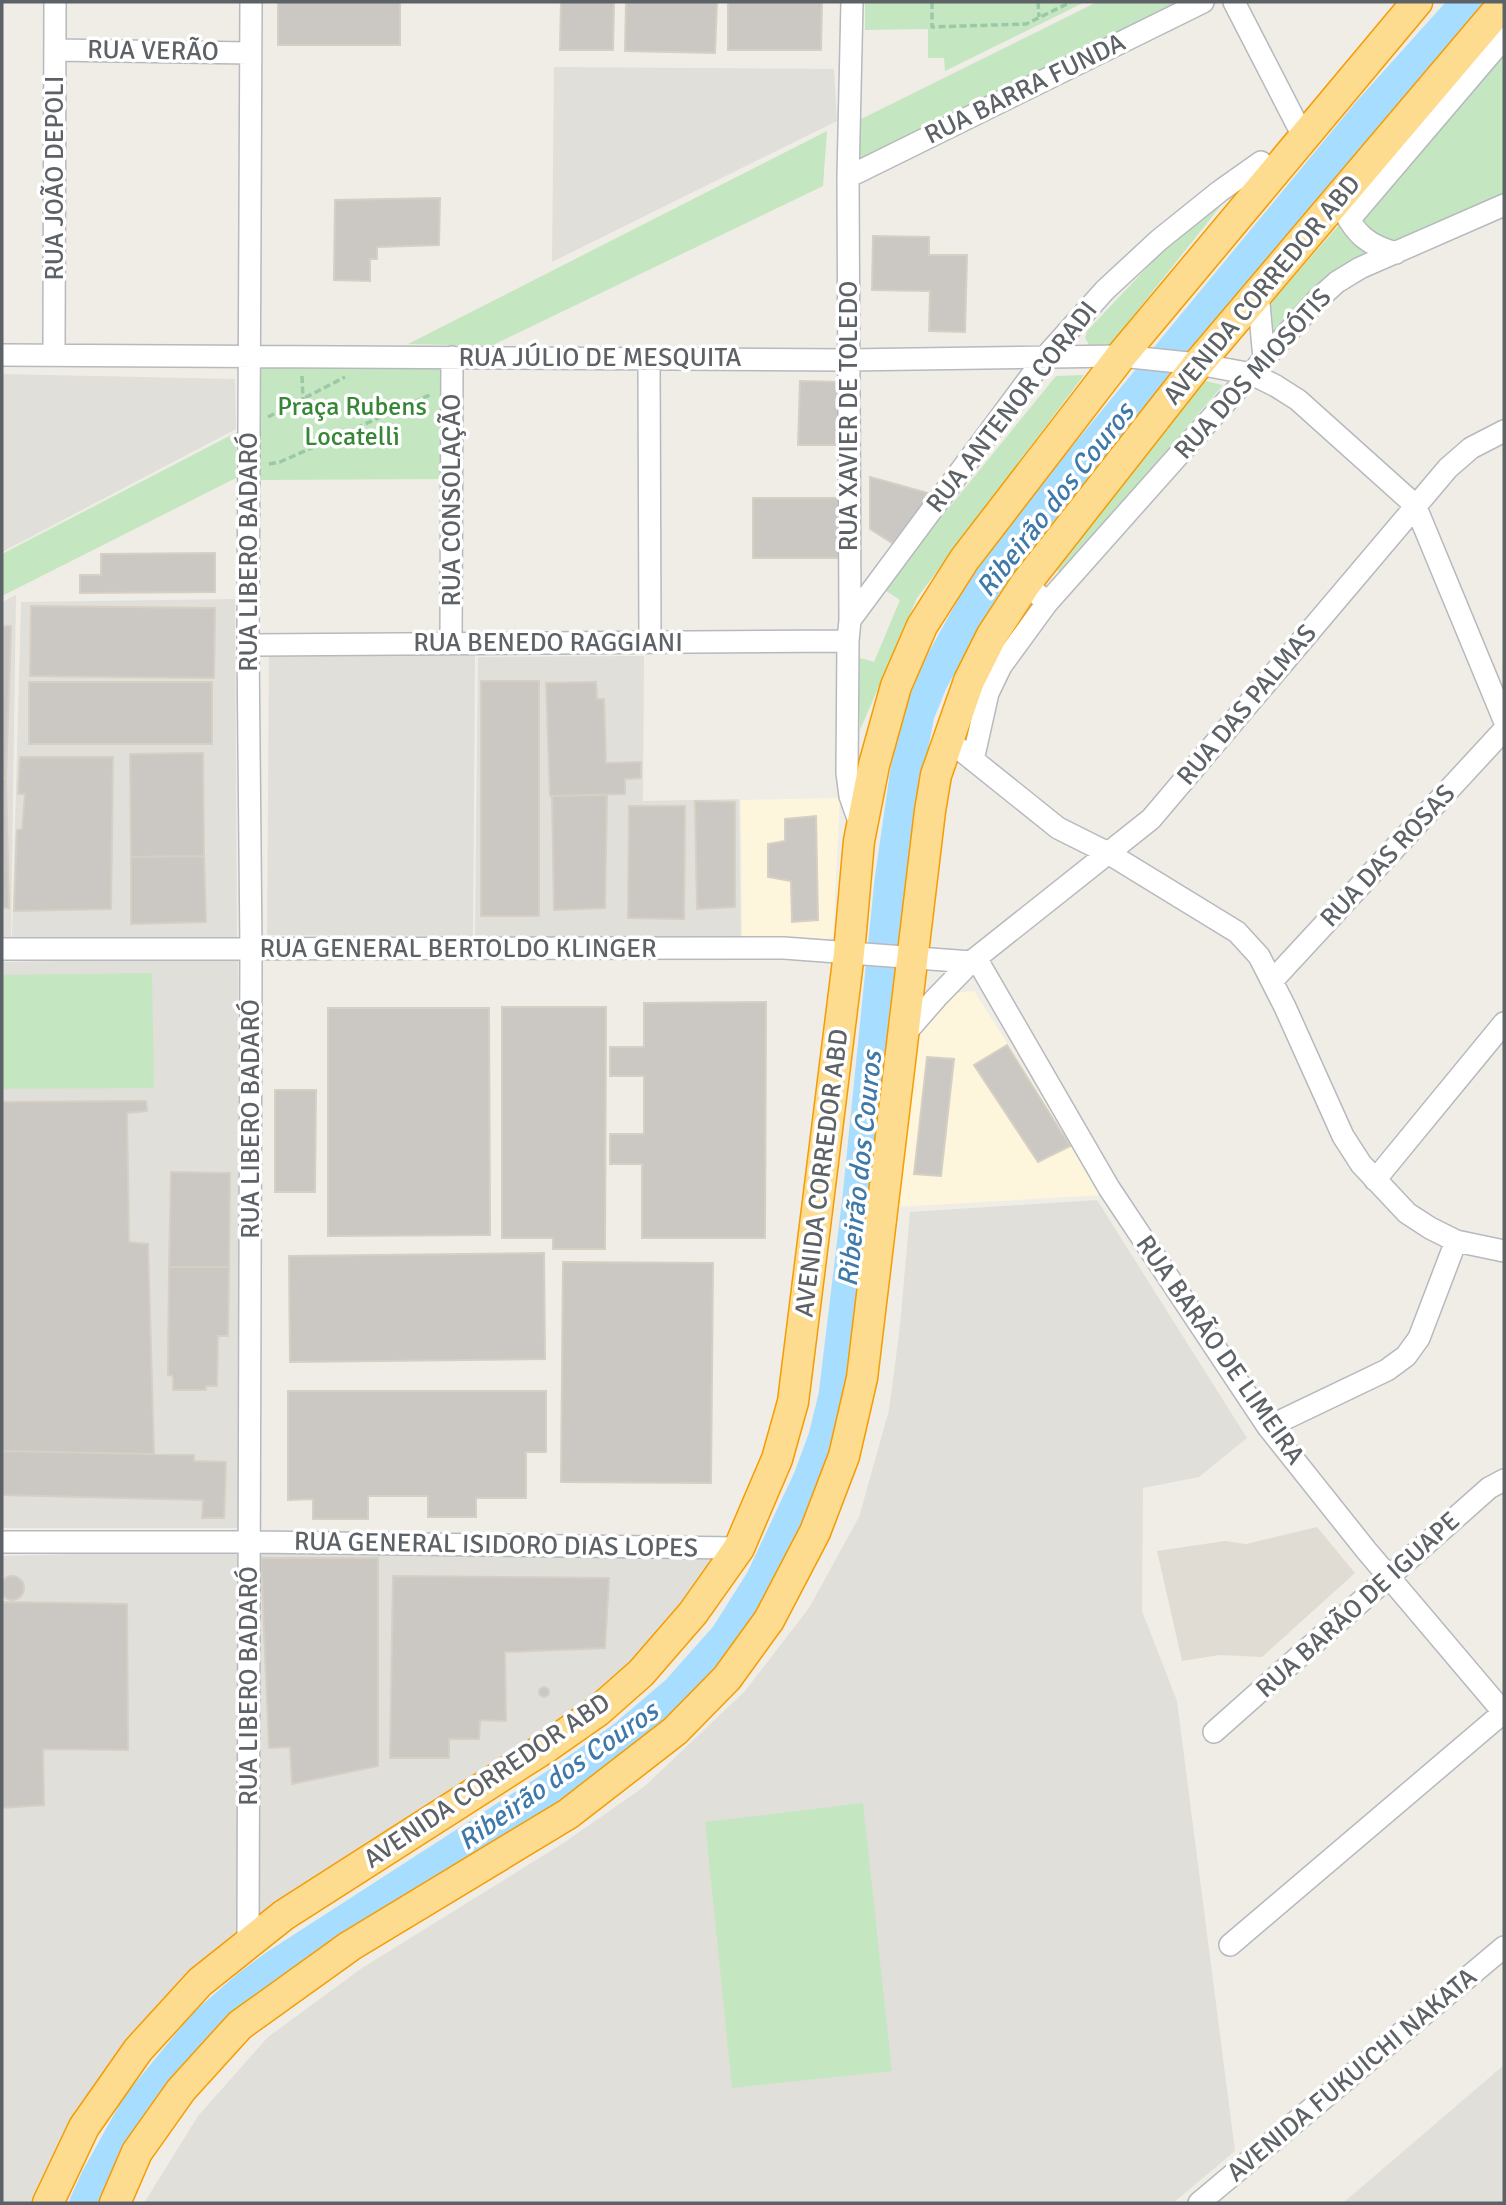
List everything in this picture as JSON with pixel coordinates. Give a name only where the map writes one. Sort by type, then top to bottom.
[{"type":"highway","name":"AVENIDA CORREDOR ABD","points":[[48,2203],[84,2127],[138,2050],[200,1982],[284,1916],[598,1711],[641,1673],[693,1613],[739,1548],[777,1460],[793,1402],[855,953],[861,828],[874,765],[896,686],[922,626],[964,560],[1417,2]]},
{"type":"highway","name":"AVENIDA CORREDOR ABD","points":[[115,2203],[137,2152],[181,2090],[240,2025],[351,1946],[568,1814],[675,1731],[727,1678],[769,1620],[815,1532],[844,1455],[862,1378],[902,1037],[906,957],[936,775],[969,681],[992,635],[1026,583],[1189,363],[1343,204],[1504,3]]},
{"type":"street","name":"RUA JOÃO DEPOLI","points":[[54,355],[55,2]]},
{"type":"street","name":"RUA LIBERO BADARÓ","points":[[248,1942],[251,2]]},
{"type":"street","name":"RUA XAVIER DE TOLEDO","points":[[852,2],[848,177],[850,620],[847,773],[850,796],[861,828]]},
{"type":"street","name":"RUA BARRA FUNDA","points":[[848,177],[1203,2]]},
{"type":"street","points":[[1234,2],[1304,138]]},
{"type":"street","points":[[1396,253],[1375,247],[1358,233],[1343,204],[1387,176],[1504,38]]},
{"type":"street","name":"RUA VERÃO","points":[[55,50],[250,53]]},
{"type":"street","name":"RUA ANTENOR CORADI","points":[[850,620],[1046,356],[1105,290],[1159,240],[1261,162]]},
{"type":"street","name":"RUA DOS MIOSÓTIS","points":[[973,760],[988,693],[1001,666],[1048,603],[1318,299],[1337,282],[1360,268],[1504,205]]},
{"type":"street","points":[[1258,293],[1258,367]]},
{"type":"street","name":"RUA JÚLIO DE MESQUITA","points":[[2,355],[848,360],[1130,356],[1258,367],[1415,505]]},
{"type":"street","name":"RUA CONSOLAÇÃO","points":[[452,357],[452,643]]},
{"type":"street","points":[[649,359],[650,642]]},
{"type":"street","name":"RUA DAS PALMAS","points":[[902,1037],[974,960],[1151,819],[1448,468],[1471,448],[1504,431]]},
{"type":"street","points":[[1415,505],[1504,720]]},
{"type":"street","points":[[1026,583],[1048,603]]},
{"type":"street","name":"RUA BENEDO RAGGIANI","points":[[248,645],[848,641]]},
{"type":"street","name":"RUA DAS ROSAS","points":[[1272,981],[1504,730]]},
{"type":"street","points":[[947,739],[1058,828],[1108,853],[1237,932],[1259,956],[1343,1136],[1361,1164],[1407,1213],[1456,1241],[1504,1251]]},
{"type":"street","name":"RUA GENERAL BERTOLDO KLINGER","points":[[2,949],[785,948],[906,957]]},
{"type":"street","points":[[906,957],[974,960]]},
{"type":"street","name":"RUA BARÃO DE LIMEIRA","points":[[974,960],[1109,1188],[1268,1427],[1389,1577],[1504,1713]]},
{"type":"street","points":[[1375,1180],[1504,1023]]},
{"type":"street","points":[[1268,1427],[1387,1370],[1406,1356],[1419,1338],[1456,1241]]},
{"type":"street","name":"RUA BARÃO DE IGUAPE","points":[[1214,1732],[1489,1488],[1504,1480]]},
{"type":"street","name":"RUA GENERAL ISIDORO DIAS LOPES","points":[[2,1542],[739,1548]]},
{"type":"street","points":[[1230,1945],[1504,1713]]},
{"type":"street","name":"AVENIDA FUKUICHI NAKATA","points":[[1199,2203],[1504,1947]]},
{"type":"path","points":[[932,2],[932,27],[1026,24],[1070,2]]},
{"type":"path","points":[[1038,2],[1039,17]]},
{"type":"path","points":[[250,426],[347,376]]},
{"type":"path","points":[[249,467],[280,462],[452,385]]},
{"type":"shaded area","points":[[554,67],[834,69],[837,121],[552,262]]},
{"type":"shaded area","points":[[2,374],[235,379],[236,429],[2,552]]},
{"type":"shaded area","points":[[16,595],[11,938],[2,939],[2,602]]},
{"type":"shaded area","points":[[235,599],[237,939],[12,938],[21,602]]},
{"type":"shaded area","points":[[269,655],[475,655],[473,936],[267,935]]},
{"type":"shaded area","points":[[644,656],[643,801],[739,799],[741,939],[475,936],[478,657]]},
{"type":"shaded area","points":[[840,798],[833,937],[816,943],[742,939],[741,800]]},
{"type":"shaded area","points":[[238,958],[239,1528],[2,1528],[2,962]]},
{"type":"shaded area","points":[[974,991],[1104,1195],[897,1207],[916,1031],[955,993]]},
{"type":"shaded area","points":[[1097,1200],[1247,1438],[1199,1477],[1143,1488],[1142,1611],[1177,1701],[1235,2151],[1173,2203],[144,2203],[198,2116],[268,2037],[362,1968],[565,1842],[645,1786],[745,1691],[809,1608],[859,1517],[889,1410],[910,1212]]},
{"type":"shaded area","points":[[1317,1527],[1355,1573],[1262,1657],[1220,1655],[1182,1661],[1157,1551],[1225,1541],[1246,1544]]},
{"type":"shaded area","points":[[237,1550],[241,1930],[179,1982],[110,2062],[78,2114],[34,2203],[2,2203],[2,1556]]},
{"type":"shaded area","points":[[257,1551],[715,1557],[674,1617],[613,1685],[524,1749],[257,1921]]},
{"type":"shaded area","points":[[1504,2065],[1504,2203],[1343,2203]]},
{"type":"green space","points":[[865,2],[1085,2],[945,71],[944,58],[928,58],[928,29],[865,30]]},
{"type":"green space","points":[[1097,2],[1191,2],[858,171],[857,121]]},
{"type":"green space","points":[[1504,50],[1504,200],[1396,248],[1355,220]]},
{"type":"green space","points":[[827,131],[823,186],[491,346],[408,344]]},
{"type":"green space","points":[[1235,188],[1110,345],[1101,350],[1091,348],[1085,338],[1087,331],[1157,257]]},
{"type":"green space","points":[[1346,217],[1381,250],[1362,256],[1332,274],[1269,336],[1267,307]]},
{"type":"green space","name":"Praça Rubens Locatelli","points":[[444,364],[445,479],[259,480],[258,366]]},
{"type":"green space","points":[[1084,375],[917,598],[860,730],[857,657],[874,662],[900,600],[883,589],[1056,376]]},
{"type":"green space","points":[[1196,379],[1223,385],[1063,571],[1058,571],[1054,566]]},
{"type":"green space","points":[[237,432],[236,478],[2,596],[2,554]]},
{"type":"green space","points":[[152,973],[154,1088],[2,1089],[2,975]]},
{"type":"green space","points":[[863,1803],[892,2071],[732,2088],[705,1822]]},
{"type":"building","points":[[278,2],[400,2],[400,45],[278,45]]},
{"type":"building","points":[[561,2],[614,2],[613,50],[560,50]]},
{"type":"building","points":[[626,2],[717,2],[715,53],[625,51]]},
{"type":"building","points":[[728,2],[822,2],[821,50],[728,50]]},
{"type":"building","points":[[440,198],[439,245],[377,247],[377,259],[370,259],[370,281],[334,280],[335,200]]},
{"type":"building","points":[[873,236],[929,237],[929,255],[967,255],[965,332],[929,331],[930,291],[872,290]]},
{"type":"building","points":[[800,381],[840,382],[839,445],[798,445]]},
{"type":"building","points":[[870,477],[935,495],[892,543],[870,529]]},
{"type":"building","points":[[753,498],[848,498],[848,558],[753,558]]},
{"type":"building","points":[[215,553],[215,592],[80,593],[80,575],[101,575],[101,554]]},
{"type":"building","points":[[31,606],[215,608],[214,678],[30,676]]},
{"type":"building","points":[[2,626],[11,626],[6,778],[2,778]]},
{"type":"building","points":[[481,681],[539,681],[539,916],[481,916]]},
{"type":"building","points":[[29,682],[212,682],[212,744],[29,744]]},
{"type":"building","points":[[596,682],[597,699],[604,699],[606,763],[641,762],[641,778],[625,779],[625,794],[550,796],[546,683]]},
{"type":"building","points":[[203,753],[204,856],[131,857],[130,754]]},
{"type":"building","points":[[20,757],[113,757],[111,909],[14,911],[17,830],[22,829],[25,794],[18,794]]},
{"type":"building","points":[[2,778],[6,778],[9,908],[2,908]]},
{"type":"building","points":[[607,795],[605,908],[554,910],[552,796]]},
{"type":"building","points":[[695,801],[735,802],[735,907],[697,909]]},
{"type":"building","points":[[629,806],[685,806],[684,919],[628,918]]},
{"type":"building","points":[[816,816],[818,920],[792,922],[791,881],[768,877],[768,844],[785,841],[785,819]]},
{"type":"building","points":[[204,856],[206,922],[131,924],[131,857]]},
{"type":"building","points":[[766,1002],[765,1238],[642,1238],[642,1164],[610,1164],[610,1134],[644,1134],[644,1076],[610,1076],[610,1047],[644,1047],[644,1003]]},
{"type":"building","points":[[502,1007],[606,1007],[605,1249],[553,1249],[553,1238],[502,1238]]},
{"type":"building","points":[[328,1008],[489,1008],[490,1235],[328,1236]]},
{"type":"building","points":[[1007,1045],[1070,1146],[1038,1162],[974,1065]]},
{"type":"building","points":[[927,1057],[954,1059],[941,1176],[914,1174]]},
{"type":"building","points":[[275,1090],[316,1090],[315,1192],[275,1192]]},
{"type":"building","points":[[146,1101],[147,1111],[127,1113],[129,1242],[148,1244],[154,1454],[2,1451],[2,1102]]},
{"type":"building","points":[[171,1172],[230,1173],[229,1267],[169,1267]]},
{"type":"building","points":[[544,1253],[545,1359],[290,1362],[289,1256]]},
{"type":"building","points":[[563,1262],[713,1263],[711,1483],[561,1482]]},
{"type":"building","points":[[169,1267],[229,1267],[228,1336],[218,1336],[217,1386],[206,1386],[206,1390],[173,1390],[173,1376],[168,1375]]},
{"type":"building","points":[[288,1391],[546,1391],[546,1452],[526,1452],[526,1498],[476,1498],[476,1517],[428,1517],[428,1496],[368,1496],[368,1519],[313,1519],[313,1499],[288,1500]]},
{"type":"building","points":[[2,1451],[194,1455],[194,1461],[226,1462],[224,1518],[202,1518],[203,1500],[2,1495]]},
{"type":"building","points":[[261,1558],[378,1558],[378,1766],[292,1784],[290,1747],[269,1748]]},
{"type":"building","points":[[12,1576],[23,1583],[24,1588],[17,1599],[12,1600],[1,1593],[0,1588],[7,1577]]},
{"type":"building","points":[[393,1576],[609,1578],[605,1648],[505,1652],[506,1721],[480,1720],[479,1739],[449,1739],[449,1758],[390,1758]]},
{"type":"building","points":[[2,1602],[127,1604],[128,1750],[43,1749],[44,1805],[2,1808]]},
{"type":"building","points":[[544,1687],[548,1688],[548,1696],[544,1697],[540,1696],[539,1692],[540,1688]]},
{"type":"waterway","name":"Ribeirão dos Couros","points":[[86,2203],[137,2107],[205,2024],[277,1965],[562,1781],[624,1737],[678,1691],[726,1637],[762,1580],[810,1478],[825,1437],[835,1396],[859,1197],[891,881],[918,714],[931,682],[985,585],[1023,532],[1370,111],[1468,2]]}]
